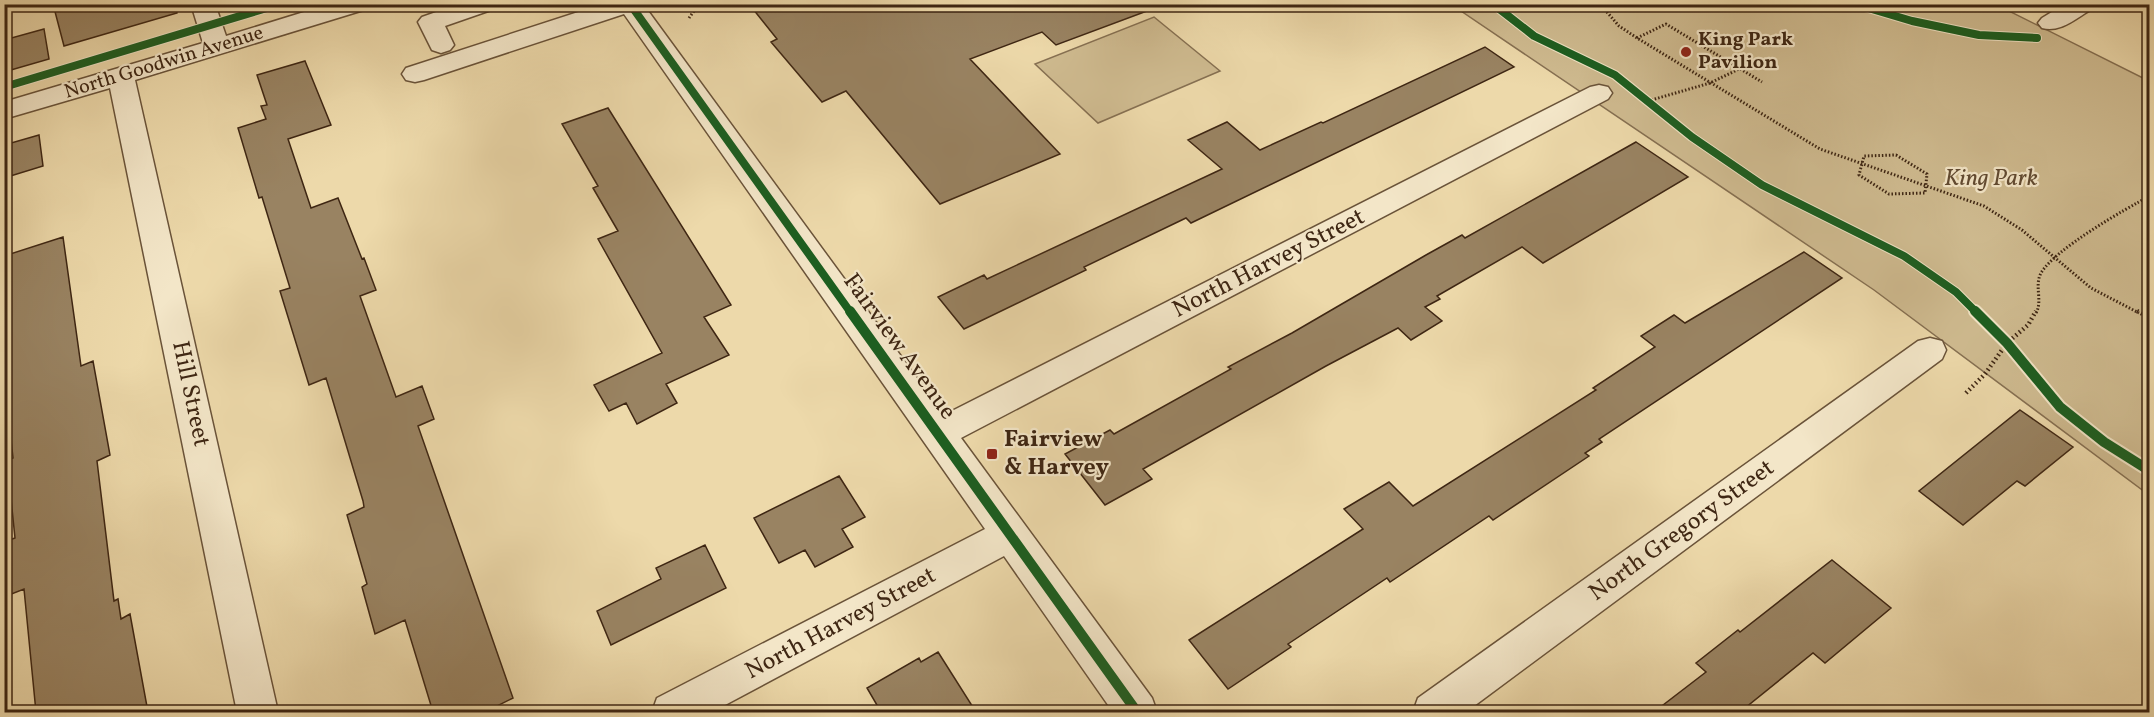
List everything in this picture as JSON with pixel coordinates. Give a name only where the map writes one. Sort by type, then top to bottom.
[{"type":"street","points":[[203,4],[217,47]]},
{"type":"street","name":"North Goodwin Avenue","points":[[4,111],[358,4]]},
{"type":"street","points":[[441,45],[430,22],[485,4]]},
{"type":"street","points":[[415,74],[630,4]]},
{"type":"street","name":"Fairview Avenue","points":[[630,4],[1137,712]]},
{"type":"street","points":[[2051,23],[2083,4]]},
{"type":"street","name":"Hill Street","points":[[121,76],[258,712]]},
{"type":"street","name":"North Harvey Street","points":[[938,434],[1599,93]]},
{"type":"street","name":"North Gregory Street","points":[[1434,712],[1930,350]]},
{"type":"street","name":"North Harvey Street","points":[[672,712],[1009,535]]},
{"type":"path","points":[[689,18],[699,4]]},
{"type":"path","points":[[1600,4],[1619,26],[1637,38],[1820,149],[1984,206],[2022,230],[2091,288],[2150,318]]},
{"type":"path","points":[[1637,38],[1666,24],[1762,82]]},
{"type":"path","points":[[1648,101],[1710,83],[1739,69]]},
{"type":"path","points":[[1640,94],[1657,108]]},
{"type":"path","points":[[1896,155],[1927,174],[1926,184],[1925,193],[1889,194],[1859,175],[1864,156],[1896,155]]},
{"type":"path","points":[[1966,393],[1985,374],[2007,343],[2028,325],[2039,307],[2037,287],[2041,273],[2055,258],[2118,212],[2150,196]]},
{"type":"path","points":[[1998,334],[2014,352]]},
{"type":"green space","points":[[1427,5],[1452,5],[1436,10]]},
{"type":"green space","name":"King Park","points":[[1452,5],[1997,5],[2149,81],[2149,495],[1874,290]]},
{"type":"green space","points":[[1154,17],[1220,71],[1098,123],[1035,64]]},
{"type":"building","points":[[53,4],[176,4],[177,13],[64,46]]},
{"type":"building","points":[[749,4],[1154,4],[1155,8],[1056,45],[1042,32],[970,59],[1060,154],[940,204],[846,91],[822,102],[771,42],[777,39]]},
{"type":"building","points":[[44,29],[49,59],[4,72],[4,40]]},
{"type":"building","points":[[1485,47],[1514,67],[1191,223],[1186,218],[964,329],[938,297],[984,275],[987,279],[1222,169],[1188,140],[1227,122],[1260,150]]},
{"type":"building","points":[[305,61],[331,125],[288,139],[311,208],[338,198],[362,259],[364,258],[376,290],[360,296],[396,397],[422,386],[434,419],[418,426],[513,698],[485,712],[433,712],[405,620],[375,634],[362,587],[367,584],[347,515],[364,507],[363,501],[326,378],[309,385],[280,291],[290,288],[238,128],[266,119],[261,106],[267,105],[257,75]]},
{"type":"building","points":[[608,108],[731,305],[704,317],[729,355],[666,384],[677,403],[637,424],[626,403],[609,411],[594,385],[662,353],[598,239],[618,231],[593,188],[598,186],[562,124]]},
{"type":"building","points":[[39,135],[43,166],[4,178],[4,145]]},
{"type":"building","points":[[1636,142],[1688,177],[1543,263],[1522,247],[1437,296],[1440,299],[1425,307],[1442,321],[1411,340],[1398,328],[1326,366],[1143,469],[1152,479],[1105,505],[1065,454],[1110,430],[1114,434],[1231,369],[1228,367],[1292,333],[1426,255],[1462,235],[1465,238]]},
{"type":"building","points":[[63,237],[81,366],[93,361],[110,455],[97,461],[114,601],[118,599],[121,619],[130,614],[148,712],[36,712],[24,589],[4,597],[4,542],[15,538],[7,460],[13,458],[6,394],[11,392],[4,312],[4,256]]},
{"type":"building","points":[[1804,252],[1842,278],[1599,439],[1602,442],[1585,453],[1589,456],[1493,520],[1489,516],[1390,582],[1387,578],[1288,644],[1291,647],[1228,689],[1189,640],[1363,529],[1344,509],[1389,482],[1413,506],[1596,390],[1593,388],[1655,347],[1641,336],[1674,315],[1685,323]]},
{"type":"building","points":[[2020,410],[2073,447],[2025,486],[2017,481],[1963,525],[1919,491]]},
{"type":"building","points":[[839,476],[865,517],[842,529],[853,547],[815,567],[805,550],[779,563],[754,518]]},
{"type":"building","points":[[705,545],[726,588],[611,645],[597,611],[661,579],[656,568]]},
{"type":"building","points":[[1832,560],[1891,608],[1825,663],[1813,653],[1740,712],[1654,712],[1706,672],[1696,663],[1738,630],[1740,632]]},
{"type":"building","points":[[938,652],[976,712],[881,712],[867,688],[919,658],[921,662]]},
{"type":"cycle path","points":[[4,87],[280,4]]},
{"type":"cycle path","points":[[630,4],[1137,712]]},
{"type":"cycle path","points":[[1493,4],[1534,36],[1615,75],[1692,137],[1762,185],[1904,256],[1956,292],[2007,343],[2060,407],[2104,442],[2150,471]]},
{"type":"cycle path","points":[[1855,4],[1912,21],[1979,35],[2037,38]]},
{"type":"place","name":"King Park Pavilion","points":[[1686,52]]},
{"type":"place","name":"Fairview & Harvey","points":[[992,454]]}]
